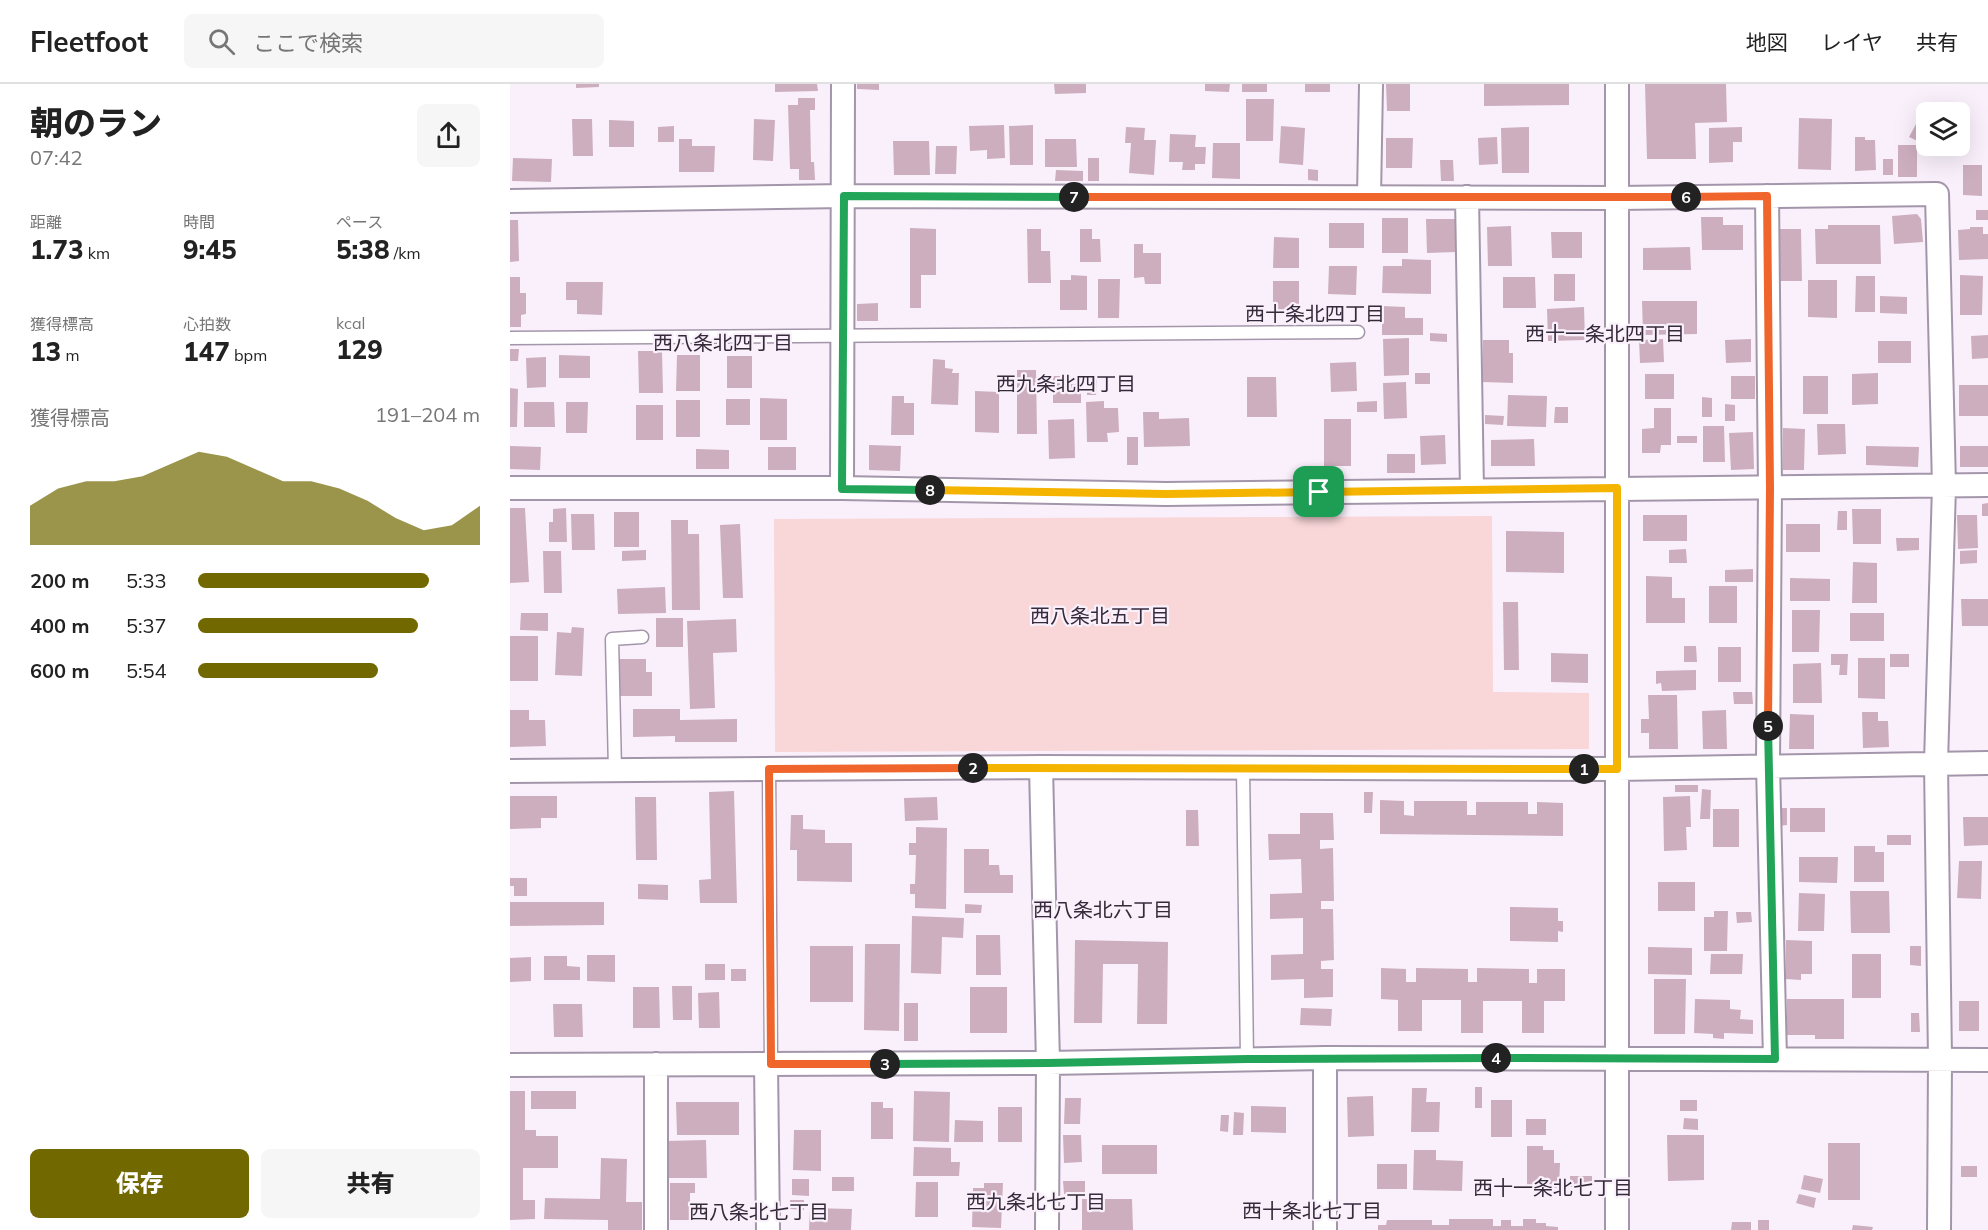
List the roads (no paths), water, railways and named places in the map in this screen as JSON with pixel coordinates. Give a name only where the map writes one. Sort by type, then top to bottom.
[{"type":"street","points":[[842,489],[843,84]]},
{"type":"street","points":[[1369,196],[1371,84]]},
{"type":"street","points":[[1617,84],[1617,1230]]},
{"type":"street","points":[[510,201],[844,196],[1617,198],[1937,194],[1944,486],[1936,763],[1940,1060],[1939,1230]]},
{"type":"street","points":[[1767,196],[1770,488],[1768,765],[1775,1059]]},
{"type":"street","points":[[1467,197],[1472,490]]},
{"type":"street","points":[[510,488],[842,489],[1166,494],[1988,484]]},
{"type":"street","points":[[510,771],[1041,767],[1617,769],[1988,763]]},
{"type":"street","points":[[1041,767],[1048,1063],[1047,1230]]},
{"type":"street","points":[[510,1065],[1048,1063],[1325,1058],[1988,1060]]},
{"type":"street","points":[[1325,1058],[1325,1230]]},
{"type":"street","points":[[656,1064],[656,1230]]},
{"type":"street","points":[[768,1230],[769,1064]]},
{"type":"lane","points":[[510,338],[1358,332]]},
{"type":"lane","points":[[615,770],[612,639],[642,637]]},
{"type":"lane","points":[[1243,768],[1247,1059]]},
{"type":"lane","points":[[769,769],[769,1064]]},
{"type":"district","name":"西十条北四丁目","points":[[1315,314]]},
{"type":"district","name":"西十一条北四丁目","points":[[1605,334]]},
{"type":"district","name":"西八条北四丁目","points":[[723,343]]},
{"type":"district","name":"西九条北四丁目","points":[[1066,384]]},
{"type":"district","name":"西八条北五丁目","points":[[1100,616]]},
{"type":"district","name":"西八条北六丁目","points":[[1103,910]]},
{"type":"district","name":"西十一条北七丁目","points":[[1553,1188]]},
{"type":"district","name":"西九条北七丁目","points":[[1036,1202]]},
{"type":"district","name":"西十条北七丁目","points":[[1312,1211]]},
{"type":"district","name":"西八条北七丁目","points":[[759,1212]]}]
